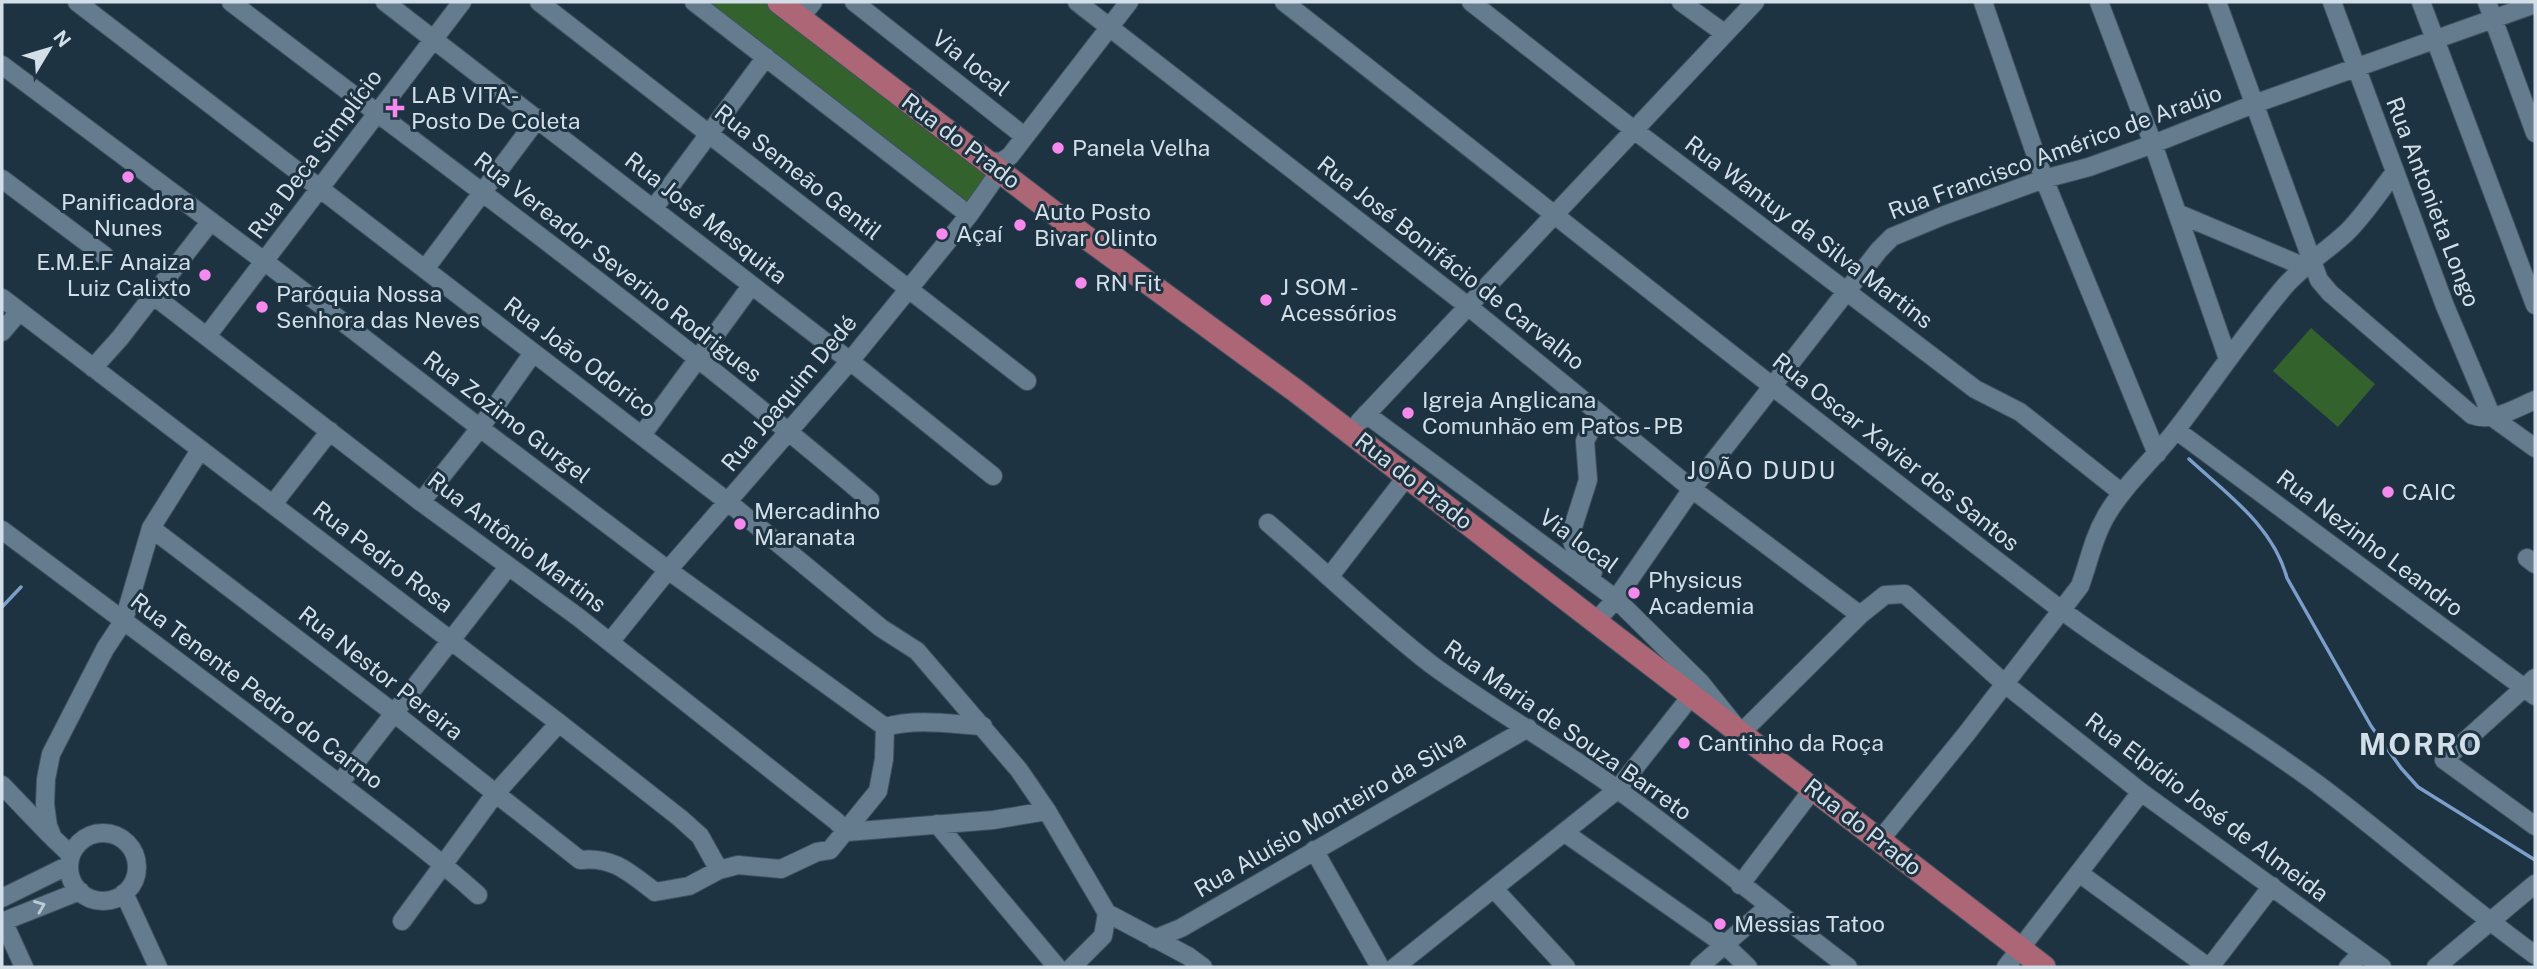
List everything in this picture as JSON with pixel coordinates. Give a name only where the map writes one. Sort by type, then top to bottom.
[{"type":"main road","name":"Rua do Prado","points":[[779,2],[806,10],[1003,167],[1880,839],[2013,958],[2044,967]]},
{"type":"street","name":"Rua João Odorico","points":[[77,2],[642,435],[881,628],[917,650],[1018,770],[1047,811],[1107,913]]},
{"type":"street","name":"Rua Vereador Severino Rodrigues","points":[[231,2],[482,192],[789,431],[870,500]]},
{"type":"street","name":"Rua José Mesquita","points":[[385,2],[654,208],[993,476]]},
{"type":"street","name":"Rua Deca Simplício","points":[[207,336],[462,2]]},
{"type":"street","name":"Rua Semeão Gentil","points":[[539,2],[1027,381]]},
{"type":"street","points":[[694,2],[969,215]]},
{"type":"street","name":"Via local","points":[[854,2],[1024,136]]},
{"type":"street","name":"Rua José Bonifácio de Carvalho","points":[[1077,2],[1469,307],[1692,489],[1860,615]]},
{"type":"street","name":"Rua Joaquim Dedé","points":[[610,642],[668,570],[850,361],[969,215],[1024,136],[1129,2]]},
{"type":"street","name":"Rua Oscar Xavier dos Santos","points":[[1284,2],[1556,214],[1771,387],[2062,610],[2323,788],[2535,955]]},
{"type":"street","name":"Rua Wantuy da Silva Martins","points":[[1471,2],[1634,130],[1975,389],[2020,412],[2122,493]]},
{"type":"street","points":[[1681,2],[1724,33]]},
{"type":"street","points":[[1350,433],[1755,2]]},
{"type":"street","points":[[1983,2],[2045,179],[2157,454]]},
{"type":"street","points":[[2099,2],[2153,144],[2228,359]]},
{"type":"street","points":[[2217,2],[2308,264],[2319,281],[2472,415],[2492,417],[2535,400]]},
{"type":"street","name":"Rua Antonieta Longo","points":[[2332,2],[2445,306],[2492,417]]},
{"type":"street","points":[[2421,2],[2535,305]]},
{"type":"street","name":"Rua Francisco Américo de Araújo","points":[[1596,621],[1616,599],[1692,489],[1879,250],[1892,237],[2045,179],[2153,144],[2435,38],[2490,10],[2535,4]]},
{"type":"street","points":[[2490,10],[2535,133]]},
{"type":"street","points":[[654,208],[707,133],[766,57]]},
{"type":"street","name":"Rua Zozimo Gurgel","points":[[2,65],[264,261],[480,429],[668,570],[885,727]]},
{"type":"street","points":[[425,269],[538,118]]},
{"type":"street","points":[[1880,839],[2080,586],[2094,540],[2106,515],[2122,493],[2176,430],[2287,284],[2345,233],[2395,172]]},
{"type":"street","points":[[2,179],[105,256]]},
{"type":"street","points":[[2177,213],[2308,264]]},
{"type":"street","points":[[93,368],[154,296],[211,221]]},
{"type":"street","points":[[642,435],[751,286]]},
{"type":"street","name":"Rua Antônio Martins","points":[[154,296],[421,502],[610,642],[847,832]]},
{"type":"street","name":"Rua Pedro Rosa","points":[[2,298],[559,723],[700,836],[719,870]]},
{"type":"street","points":[[2,332],[19,312]]},
{"type":"street","points":[[421,502],[480,429],[533,353]]},
{"type":"street","name":"Via local","points":[[1366,414],[1616,599],[1700,682],[1741,733]]},
{"type":"street","points":[[1599,414],[1585,441],[1588,480],[1573,527],[1572,541],[1577,555],[1616,599]]},
{"type":"street","points":[[2492,417],[2535,449]]},
{"type":"street","name":"Rua Nezinho Leandro","points":[[2176,430],[2532,687]]},
{"type":"street","points":[[273,503],[330,431]]},
{"type":"street","points":[[53,838],[48,826],[45,804],[51,754],[105,649],[124,620],[151,528],[200,450]]},
{"type":"street","points":[[1330,576],[1407,476]]},
{"type":"street","name":"Rua Maria de Souza Barreto","points":[[1268,523],[1431,664],[1618,790],[1848,967]]},
{"type":"street","name":"Rua Nestor Pereira","points":[[151,528],[394,713],[580,860],[596,858],[607,861],[655,892],[689,886],[719,870]]},
{"type":"street","name":"Rua Tenente Pedro do Carmo","points":[[2,530],[444,864],[478,895]]},
{"type":"street","points":[[339,784],[508,567]]},
{"type":"street","name":"Rua Elpídio José de Almeida","points":[[1741,733],[1860,615],[1885,595],[1905,594],[2005,684],[2141,792],[2382,967]]},
{"type":"street","points":[[2532,687],[2444,760],[2535,825]]},
{"type":"street","points":[[1395,967],[1618,790],[1692,695]]},
{"type":"street","points":[[402,921],[495,793],[559,723]]},
{"type":"street","points":[[719,870],[738,865],[780,869],[817,852],[830,850],[847,832],[856,816],[871,803],[878,791],[884,759],[885,727],[931,723],[983,726]]},
{"type":"street","name":"Rua Aluísio Monteiro da Silva","points":[[1154,939],[1181,928],[1528,728]]},
{"type":"street","points":[[2,785],[53,838],[70,860],[74,884],[88,897],[107,901],[124,893],[135,878],[137,868],[132,849],[118,836],[100,832],[82,840],[70,860],[2,898]]},
{"type":"street","points":[[1740,885],[1814,789]]},
{"type":"street","points":[[2013,958],[2141,792]]},
{"type":"street","points":[[847,832],[993,820],[1047,811]]},
{"type":"street","points":[[937,824],[1057,967]]},
{"type":"street","points":[[1565,833],[1725,945],[1748,967]]},
{"type":"street","points":[[1314,850],[1380,967]]},
{"type":"street","points":[[2079,873],[2209,967],[2272,886]]},
{"type":"street","points":[[2436,967],[2535,884]]},
{"type":"street","points":[[1495,890],[1566,967]]},
{"type":"street","points":[[24,967],[2,922],[80,891]]},
{"type":"street","points":[[124,893],[158,967]]},
{"type":"street","points":[[1699,967],[1769,906]]},
{"type":"street","points":[[1072,967],[1103,936],[1107,913],[1188,956],[1203,967]]},
{"type":"street","points":[[2348,967],[2362,953]]},
{"type":"green space","points":[[709,2],[767,2],[988,174],[966,202]]},
{"type":"green space","points":[[2311,328],[2375,384],[2338,427],[2273,371]]},
{"type":"waterway","points":[[2189,459],[2247,512],[2271,542],[2287,578],[2371,726],[2401,768],[2418,787],[2535,860]]},
{"type":"waterway","points":[[2,607],[21,587]]},
{"type":"place","name":"LAB VITA- Posto De Coleta","points":[[395,108]]},
{"type":"place","name":"Panela Velha","points":[[1058,148]]},
{"type":"place","name":"Panificadora Nunes","points":[[128,177]]},
{"type":"place","name":"Auto Posto Bivar Olinto","points":[[1020,225]]},
{"type":"place","name":"Açaí","points":[[942,234]]},
{"type":"place","name":"E.M.E.F Anaiza Luiz Calixto","points":[[205,275]]},
{"type":"place","name":"RN Fit","points":[[1081,283]]},
{"type":"place","name":"J SOM - Acessórios","points":[[1266,300]]},
{"type":"place","name":"Paróquia Nossa Senhora das Neves","points":[[262,307]]},
{"type":"place","name":"Igreja Anglicana Comunhão em Patos - PB","points":[[1408,413]]},
{"type":"place","name":"CAIC","points":[[2388,492]]},
{"type":"place","name":"Mercadinho Maranata","points":[[740,524]]},
{"type":"place","name":"Physicus Academia","points":[[1634,593]]},
{"type":"place","name":"Cantinho da Roça","points":[[1684,743]]},
{"type":"place","name":"Messias Tatoo","points":[[1720,924]]},
{"type":"district","name":"JOÃO DUDU","points":[[1762,471]]},
{"type":"district","name":"MORRO","points":[[2421,745]]}]
